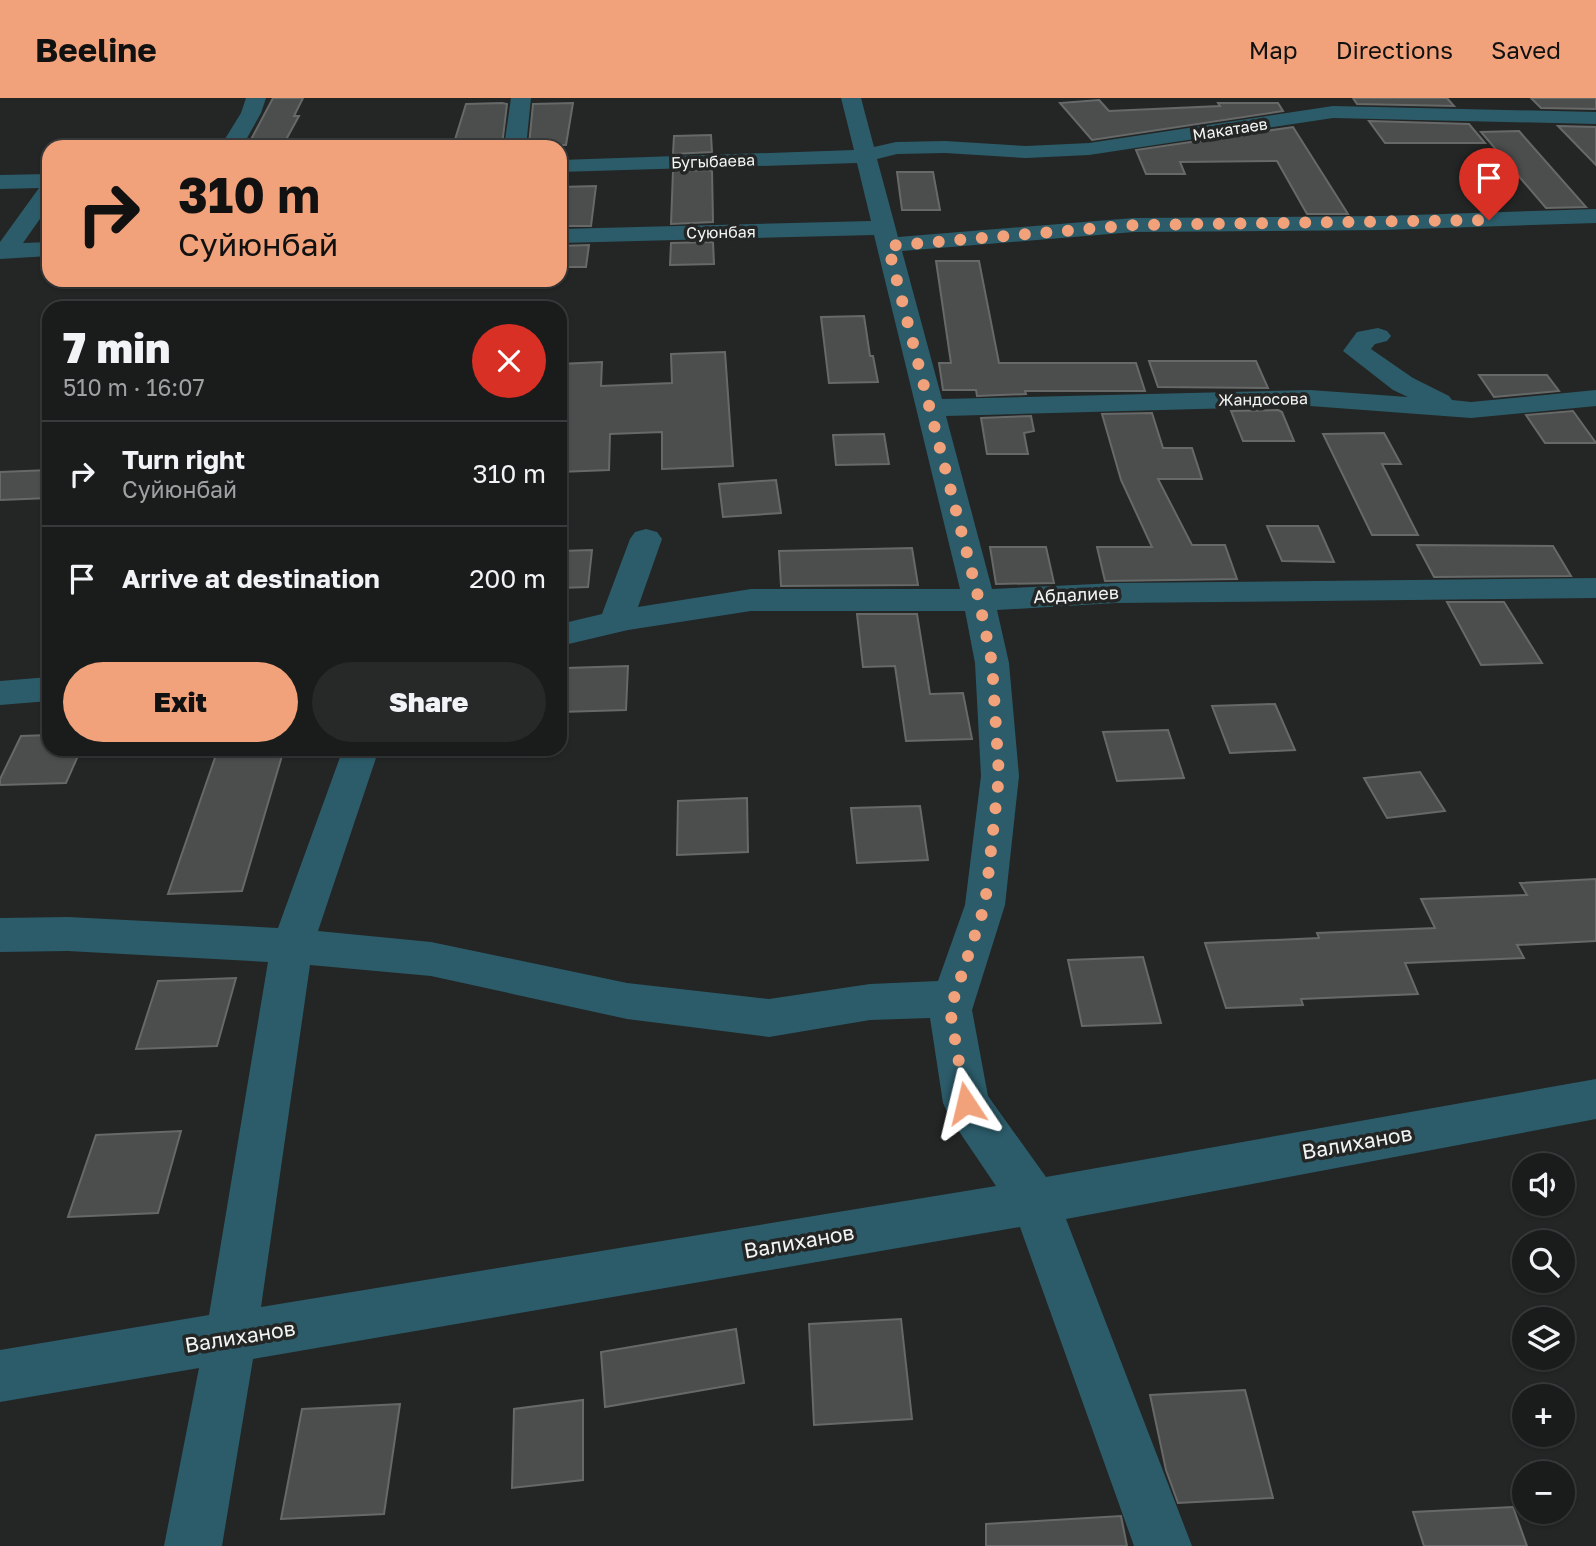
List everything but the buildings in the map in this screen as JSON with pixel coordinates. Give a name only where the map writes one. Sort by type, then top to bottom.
[{"type":"street","points":[[235,140],[251,113],[256,98]]},
{"type":"street","points":[[516,140],[521,98]]},
{"type":"street","points":[[851,98],[979,600],[992,663],[999,776],[985,905],[950,1010],[966,1103],[1035,1202],[1163,1546]]},
{"type":"street","name":"Макатаев","points":[[866,156],[896,148],[945,147],[1026,152],[1089,149],[1333,112],[1596,118]]},
{"type":"street","name":"Бугыбаева","points":[[567,166],[866,156]]},
{"type":"street","points":[[0,182],[42,181]]},
{"type":"street","points":[[3,251],[42,199]]},
{"type":"street","name":"Суюнбая","points":[[567,236],[885,237],[1134,225],[1382,223],[1596,216]]},
{"type":"street","points":[[3,251],[42,249]]},
{"type":"street","points":[[1378,336],[1366,338],[1356,351],[1403,384],[1453,410]]},
{"type":"street","name":"Жандосова","points":[[929,408],[1310,398],[1471,410],[1596,398]]},
{"type":"street","points":[[616,622],[646,539]]},
{"type":"street","name":"Абдалиев","points":[[567,633],[616,622],[751,600],[979,600],[1116,593],[1596,588]]},
{"type":"street","points":[[0,693],[42,690]]},
{"type":"street","points":[[193,1546],[231,1338],[292,946],[359,756]]},
{"type":"street","points":[[0,935],[68,934],[292,946],[431,959],[627,1001],[769,1017],[870,1002],[954,999]]},
{"type":"street","name":"Валиханов","points":[[0,1376],[1035,1202],[1596,1098]]},
{"type":"route","points":[[966,1103],[950,1010],[985,905],[999,776],[992,663],[979,600],[888,246],[1134,225],[1489,220]]}]
